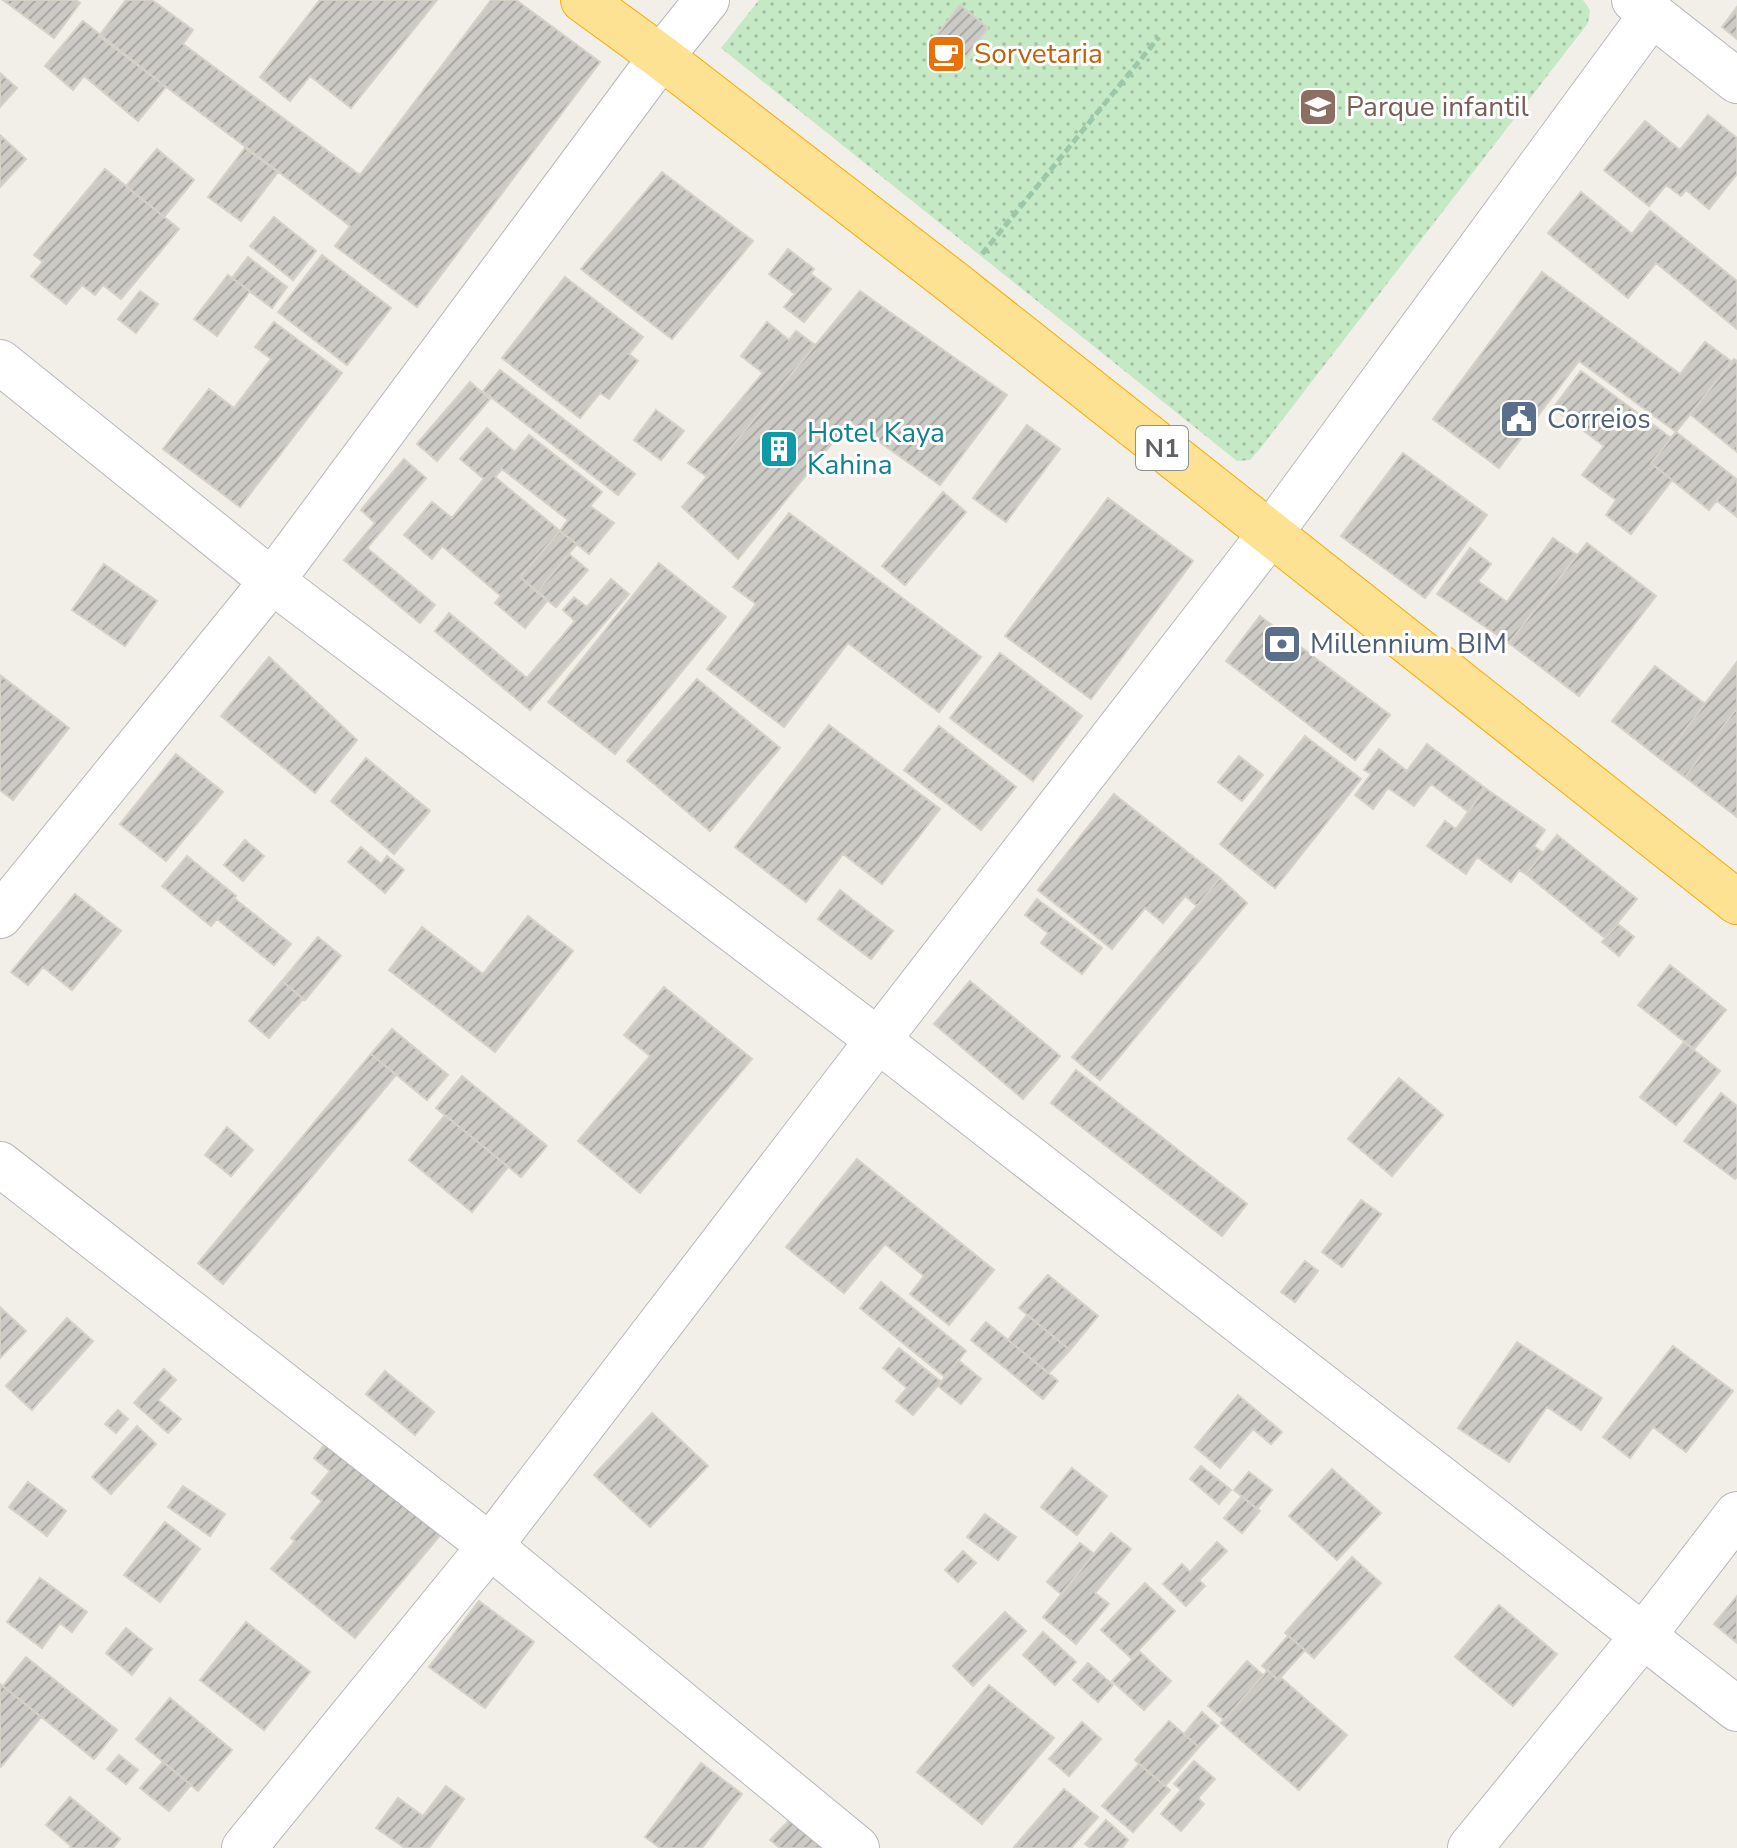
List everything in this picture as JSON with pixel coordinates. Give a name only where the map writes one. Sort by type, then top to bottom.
[{"type":"highway","name":"N1","points":[[583,0],[951,281],[1737,902]]},
{"type":"street","points":[[0,916],[272,581],[661,57],[707,0]]},
{"type":"street","points":[[244,1848],[490,1546],[1270,534],[1643,7],[1737,81]]},
{"type":"street","points":[[0,362],[272,581],[878,1040],[1737,1709]]},
{"type":"street","points":[[0,1164],[490,1546],[857,1848]]},
{"type":"street","points":[[1470,1848],[1643,1636],[1737,1514]]},
{"type":"path","points":[[951,281],[980,256],[1159,37]]},
{"type":"green space","points":[[759,0],[1583,0],[1590,10],[1588,23],[1259,450],[1250,460],[1237,461],[721,48]]},
{"type":"building","points":[[3,0],[76,0],[80,3],[54,38]]},
{"type":"building","points":[[126,0],[152,0],[193,30],[183,44],[360,175],[491,0],[516,0],[600,62],[417,307],[335,246],[350,226],[99,36]]},
{"type":"building","points":[[320,0],[437,0],[351,108],[310,76],[290,101],[260,77]]},
{"type":"building","points":[[960,5],[988,28],[966,57],[937,35]]},
{"type":"building","points":[[1737,7],[1737,39],[1722,27]]},
{"type":"building","points":[[83,21],[166,87],[138,121],[84,76],[73,90],[45,66]]},
{"type":"building","points":[[0,73],[17,88],[0,107]]},
{"type":"building","points":[[1708,115],[1737,138],[1737,174],[1709,209],[1686,190],[1681,196],[1666,185],[1649,206],[1604,170],[1645,121],[1680,150]]},
{"type":"building","points":[[0,135],[26,159],[0,187]]},
{"type":"building","points":[[245,148],[278,172],[241,221],[208,197]]},
{"type":"building","points":[[157,149],[194,180],[164,217],[126,186]]},
{"type":"building","points":[[105,169],[179,229],[121,299],[103,285],[95,295],[82,285],[66,304],[31,276],[43,262],[34,255]]},
{"type":"building","points":[[662,172],[753,241],[672,339],[581,269]]},
{"type":"building","points":[[1581,192],[1632,234],[1650,211],[1737,281],[1737,329],[1656,263],[1628,298],[1548,233]]},
{"type":"building","points":[[274,217],[316,251],[293,280],[250,246]]},
{"type":"building","points":[[788,249],[814,269],[795,294],[769,274]]},
{"type":"building","points":[[322,255],[391,308],[347,365],[278,312]]},
{"type":"building","points":[[248,257],[287,287],[272,308],[232,278]]},
{"type":"building","points":[[1542,272],[1680,374],[1705,342],[1732,362],[1676,432],[1579,361],[1499,468],[1433,419]]},
{"type":"building","points":[[811,274],[831,289],[804,322],[784,307]]},
{"type":"building","points":[[228,275],[250,291],[217,336],[194,319]]},
{"type":"building","points":[[565,277],[643,337],[629,354],[638,361],[609,399],[600,393],[580,418],[502,358]]},
{"type":"building","points":[[140,291],[158,304],[136,333],[118,319]]},
{"type":"building","name":"Hotel Kaya Kahina","points":[[860,291],[1007,395],[940,485],[850,421],[738,559],[682,507]]},
{"type":"building","points":[[274,322],[342,373],[240,507],[163,449],[209,389],[234,408],[271,359],[255,347]]},
{"type":"building","points":[[767,322],[789,340],[796,331],[815,345],[707,477],[688,463],[763,373],[741,356]]},
{"type":"building","points":[[1734,359],[1737,361],[1737,452],[1690,414]]},
{"type":"building","points":[[500,370],[635,474],[618,495],[483,391]]},
{"type":"building","points":[[1581,371],[1671,438],[1651,463],[1672,480],[1631,534],[1606,515],[1616,500],[1582,475],[1604,446],[1553,408]]},
{"type":"building","points":[[470,382],[490,399],[437,461],[417,444]]},
{"type":"building","points":[[656,410],[684,431],[661,460],[634,440]]},
{"type":"building","points":[[1027,425],[1060,449],[1006,522],[973,498]]},
{"type":"building","points":[[487,428],[515,452],[529,435],[602,492],[590,506],[614,523],[589,554],[560,531],[520,577],[548,600],[525,628],[495,603],[501,596],[442,546],[432,559],[404,535],[432,502],[452,518],[484,479],[460,459]],"holes":[[[502,469],[568,520],[560,531],[495,477]]]},
{"type":"building","points":[[1676,432],[1735,478],[1709,510],[1651,463]]},
{"type":"building","points":[[1403,453],[1487,515],[1425,598],[1341,536]]},
{"type":"building","points":[[404,459],[426,478],[367,548],[435,605],[420,623],[344,560],[375,523],[361,510]]},
{"type":"building","points":[[1735,478],[1737,480],[1737,517],[1716,500]]},
{"type":"building","points":[[943,492],[966,512],[905,585],[882,566]]},
{"type":"building","points":[[1108,498],[1193,561],[1091,699],[1005,636]]},
{"type":"building","points":[[789,513],[981,657],[939,712],[848,643],[784,727],[707,669],[756,604],[733,587]]},
{"type":"building","points":[[560,531],[577,544],[537,592],[520,577]]},
{"type":"building","points":[[1553,538],[1577,555],[1509,643],[1437,594],[1470,548],[1491,564],[1478,581],[1507,602]]},
{"type":"building","points":[[1587,543],[1656,596],[1579,696],[1509,643]]},
{"type":"building","points":[[569,554],[588,570],[556,607],[537,592]]},
{"type":"building","points":[[659,563],[726,617],[615,754],[548,702]]},
{"type":"building","points":[[104,564],[157,601],[125,646],[72,610]]},
{"type":"building","points":[[611,579],[629,594],[530,710],[435,631],[449,613],[527,678],[575,621],[563,610],[574,597],[587,607]]},
{"type":"building","points":[[1260,616],[1390,715],[1355,760],[1226,661]]},
{"type":"building","points":[[1000,653],[1082,716],[1033,781],[950,718]]},
{"type":"building","points":[[269,657],[357,740],[315,793],[221,716]]},
{"type":"building","points":[[1737,662],[1737,708],[1685,777],[1662,760]]},
{"type":"building","points":[[1655,666],[1705,704],[1662,760],[1612,721]]},
{"type":"building","points":[[0,675],[69,728],[13,800],[0,790]]},
{"type":"building","points":[[697,679],[780,748],[710,831],[627,761]]},
{"type":"building","points":[[1737,708],[1737,817],[1685,777]]},
{"type":"building","points":[[829,725],[940,809],[882,884],[843,854],[806,902],[735,847]]},
{"type":"building","points":[[939,726],[1016,787],[981,830],[904,770]]},
{"type":"building","points":[[1305,736],[1361,779],[1275,888],[1220,844]]},
{"type":"building","points":[[1427,744],[1485,788],[1469,812],[1431,784],[1414,806],[1388,788],[1373,809],[1355,795],[1371,774],[1364,770],[1379,749],[1407,771]]},
{"type":"building","points":[[176,754],[223,792],[166,861],[120,824]]},
{"type":"building","points":[[1239,756],[1263,775],[1242,801],[1218,782]]},
{"type":"building","points":[[366,758],[430,811],[394,854],[331,801]]},
{"type":"building","points":[[1485,788],[1545,830],[1534,846],[1543,853],[1526,874],[1519,870],[1511,882],[1477,857],[1466,874],[1427,846],[1445,821],[1456,829]]},
{"type":"building","points":[[1114,794],[1220,878],[1197,906],[1185,896],[1163,923],[1145,908],[1112,949],[1038,890]]},
{"type":"building","points":[[1557,835],[1637,899],[1605,938],[1526,874]]},
{"type":"building","points":[[245,840],[264,856],[243,881],[224,865]]},
{"type":"building","points":[[361,847],[381,864],[387,856],[404,870],[385,893],[348,862]]},
{"type":"building","points":[[187,856],[236,896],[211,926],[162,886]]},
{"type":"building","points":[[1220,878],[1247,903],[1100,1080],[1072,1057]]},
{"type":"building","points":[[840,890],[893,931],[871,959],[818,919]]},
{"type":"building","points":[[75,894],[121,931],[72,990],[43,967],[28,985],[11,972]]},
{"type":"building","points":[[234,898],[291,944],[274,965],[217,919]]},
{"type":"building","points":[[1037,899],[1102,948],[1082,974],[1041,943],[1048,933],[1025,915]]},
{"type":"building","points":[[528,916],[573,951],[495,1052],[389,970],[422,927],[483,974]]},
{"type":"building","points":[[1618,924],[1634,937],[1619,956],[1602,942]]},
{"type":"building","points":[[318,937],[341,956],[305,1000],[282,981]]},
{"type":"building","points":[[1670,965],[1726,1010],[1694,1049],[1638,1005]]},
{"type":"building","points":[[282,981],[303,999],[269,1038],[249,1021]]},
{"type":"building","points":[[970,981],[1060,1056],[1023,1099],[934,1024]]},
{"type":"building","points":[[664,987],[752,1059],[640,1193],[578,1141],[650,1056],[624,1035]]},
{"type":"building","points":[[392,1029],[448,1075],[427,1100],[371,1054]]},
{"type":"building","points":[[1684,1042],[1720,1071],[1676,1125],[1640,1097]]},
{"type":"building","points":[[371,1054],[396,1075],[223,1284],[198,1263]]},
{"type":"building","points":[[1076,1070],[1247,1204],[1222,1236],[1051,1103]]},
{"type":"building","points":[[462,1076],[547,1146],[521,1177],[436,1108]]},
{"type":"building","points":[[1399,1078],[1443,1115],[1392,1176],[1348,1139]]},
{"type":"building","points":[[1721,1093],[1737,1106],[1735,1179],[1684,1141]]},
{"type":"building","points":[[445,1115],[508,1167],[472,1212],[409,1160]]},
{"type":"building","points":[[227,1127],[253,1150],[231,1176],[205,1155]]},
{"type":"building","points":[[857,1159],[994,1270],[949,1325],[910,1294],[924,1276],[885,1244],[844,1293],[786,1247]]},
{"type":"building","points":[[1361,1200],[1381,1214],[1342,1267],[1322,1252]]},
{"type":"building","points":[[1305,1261],[1318,1271],[1295,1302],[1281,1292]]},
{"type":"building","points":[[1048,1275],[1098,1316],[1070,1350],[1019,1308]]},
{"type":"building","points":[[881,1282],[966,1351],[945,1377],[860,1308]]},
{"type":"building","points":[[0,1307],[26,1331],[0,1358]]},
{"type":"building","points":[[1027,1315],[1070,1350],[1049,1373],[1008,1340]]},
{"type":"building","points":[[67,1318],[93,1341],[32,1410],[6,1386]]},
{"type":"building","points":[[986,1322],[1058,1381],[1043,1399],[971,1340]]},
{"type":"building","points":[[1517,1342],[1602,1398],[1581,1430],[1547,1407],[1509,1462],[1458,1428]]},
{"type":"building","points":[[1673,1346],[1733,1391],[1686,1452],[1653,1427],[1630,1458],[1603,1437]]},
{"type":"building","points":[[899,1348],[941,1382],[913,1415],[896,1401],[907,1388],[883,1368]]},
{"type":"building","points":[[958,1360],[981,1379],[961,1404],[938,1386]]},
{"type":"building","points":[[164,1369],[176,1380],[158,1400],[181,1419],[168,1433],[134,1403]]},
{"type":"building","points":[[385,1371],[434,1412],[415,1435],[366,1394]]},
{"type":"building","points":[[1238,1395],[1282,1432],[1271,1444],[1253,1429],[1220,1468],[1195,1447]]},
{"type":"building","points":[[118,1410],[128,1419],[116,1433],[105,1424]]},
{"type":"building","points":[[652,1413],[708,1466],[650,1527],[594,1475]]},
{"type":"building","points":[[137,1426],[156,1444],[111,1494],[92,1477]]},
{"type":"building","points":[[328,1440],[442,1533],[355,1638],[271,1569],[295,1541],[291,1538],[322,1501],[312,1493],[330,1471],[314,1458]]},
{"type":"building","points":[[1201,1466],[1231,1490],[1219,1504],[1190,1479]]},
{"type":"building","points":[[1072,1468],[1107,1496],[1077,1535],[1041,1507]]},
{"type":"building","points":[[1332,1469],[1381,1513],[1337,1560],[1289,1516]]},
{"type":"building","points":[[1249,1472],[1272,1490],[1257,1509],[1234,1490]]},
{"type":"building","points":[[28,1482],[66,1511],[47,1536],[9,1507]]},
{"type":"building","points":[[183,1486],[225,1514],[210,1536],[168,1507]]},
{"type":"building","points":[[1242,1496],[1260,1511],[1242,1533],[1224,1518]]},
{"type":"building","points":[[985,1514],[1016,1537],[998,1560],[967,1537]]},
{"type":"building","points":[[165,1522],[200,1549],[160,1602],[124,1575]]},
{"type":"building","points":[[1111,1533],[1131,1549],[1095,1593],[1109,1604],[1076,1644],[1043,1617]]},
{"type":"building","points":[[1217,1542],[1227,1551],[1199,1580],[1205,1586],[1186,1606],[1163,1584],[1182,1564],[1190,1572]]},
{"type":"building","points":[[1080,1543],[1094,1554],[1061,1594],[1047,1582]]},
{"type":"building","points":[[963,1551],[976,1563],[958,1582],[945,1570]]},
{"type":"building","points":[[1352,1557],[1381,1583],[1314,1658],[1285,1633]]},
{"type":"building","points":[[40,1578],[87,1612],[72,1632],[60,1623],[42,1648],[7,1622]]},
{"type":"building","points":[[1145,1583],[1175,1611],[1131,1658],[1101,1630]]},
{"type":"building","points":[[1737,1596],[1737,1643],[1714,1624]]},
{"type":"building","points":[[479,1601],[534,1642],[485,1708],[429,1667]]},
{"type":"building","points":[[1499,1605],[1557,1654],[1513,1706],[1455,1657]]},
{"type":"building","points":[[1005,1612],[1026,1631],[973,1686],[953,1666]]},
{"type":"building","points":[[246,1622],[310,1672],[264,1730],[200,1680]]},
{"type":"building","points":[[126,1628],[152,1649],[132,1675],[106,1653]]},
{"type":"building","points":[[1043,1632],[1076,1662],[1055,1685],[1023,1655]]},
{"type":"building","points":[[1288,1636],[1305,1650],[1278,1680],[1262,1666]]},
{"type":"building","points":[[1140,1652],[1171,1681],[1144,1710],[1112,1681]]},
{"type":"building","points":[[26,1657],[117,1730],[94,1759],[3,1686]]},
{"type":"building","points":[[1247,1661],[1263,1675],[1224,1720],[1208,1706]]},
{"type":"building","points":[[1088,1663],[1113,1685],[1098,1702],[1073,1680]]},
{"type":"building","points":[[1268,1670],[1347,1735],[1299,1790],[1221,1723]]},
{"type":"building","points":[[0,1684],[41,1717],[1,1767],[0,1766]]},
{"type":"building","points":[[989,1685],[1054,1738],[982,1824],[917,1772]]},
{"type":"building","points":[[170,1698],[232,1750],[198,1791],[136,1739]]},
{"type":"building","points":[[1202,1712],[1218,1726],[1199,1747],[1184,1734]]},
{"type":"building","points":[[1169,1721],[1199,1747],[1165,1786],[1135,1760]]},
{"type":"building","points":[[1082,1722],[1101,1739],[1069,1776],[1049,1759]]},
{"type":"building","points":[[119,1755],[138,1770],[126,1784],[107,1769]]},
{"type":"building","points":[[1194,1761],[1215,1779],[1198,1798],[1204,1804],[1181,1831],[1161,1814],[1181,1790],[1174,1784]]},
{"type":"building","points":[[163,1762],[191,1785],[169,1811],[140,1788]]},
{"type":"building","points":[[701,1763],[742,1794],[702,1848],[660,1848],[645,1837]]},
{"type":"building","points":[[1139,1764],[1170,1790],[1133,1832],[1102,1806]]},
{"type":"building","points":[[446,1786],[464,1799],[429,1848],[405,1848],[376,1828],[398,1798],[423,1816]]},
{"type":"building","points":[[1064,1789],[1098,1817],[1071,1848],[1015,1848],[1014,1847]]},
{"type":"building","points":[[70,1797],[120,1839],[113,1848],[70,1848],[46,1825]]},
{"type":"building","points":[[795,1814],[835,1848],[780,1848],[770,1840]]},
{"type":"building","points":[[1106,1820],[1128,1840],[1122,1848],[1091,1848],[1085,1844]]},
{"type":"place","name":"Sorvetaria","points":[[946,54]]},
{"type":"place","name":"Parque infantil","points":[[1318,107]]},
{"type":"place","name":"Correios","points":[[1519,419]]},
{"type":"place","name":"Hotel Kaya Kahina","points":[[779,449]]},
{"type":"place","name":"Millennium BIM","points":[[1282,644]]}]
